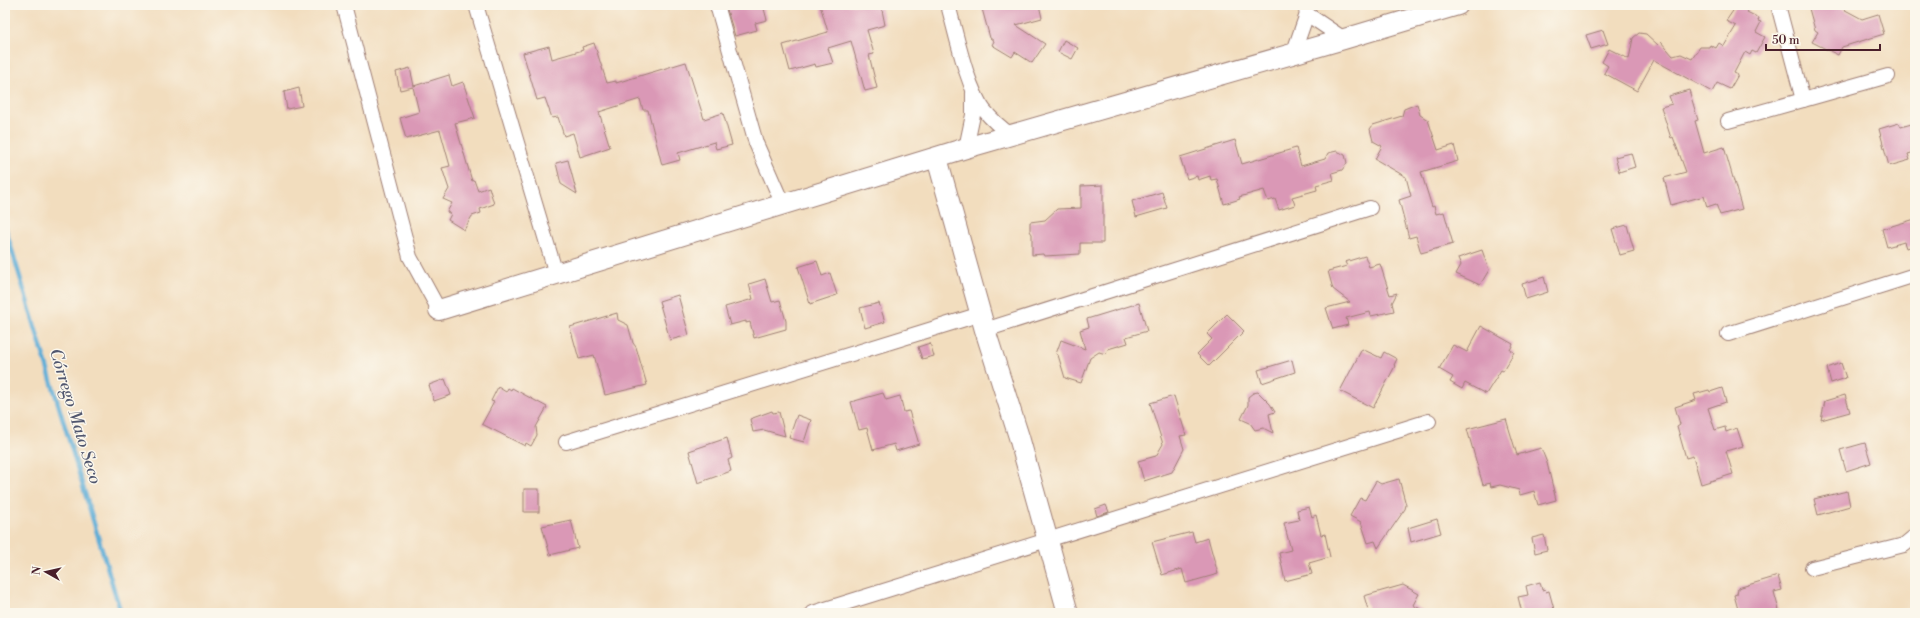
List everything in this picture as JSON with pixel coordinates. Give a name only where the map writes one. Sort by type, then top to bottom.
[{"type":"street","points":[[344,5],[410,256],[439,310],[966,148],[1458,5]]},
{"type":"street","points":[[476,5],[556,274]]},
{"type":"street","points":[[717,5],[756,143],[783,205]]},
{"type":"street","points":[[948,5],[973,90],[983,109],[995,123],[1011,135]]},
{"type":"street","points":[[1778,5],[1804,100]]},
{"type":"street","points":[[1293,54],[1306,9],[1344,39]]},
{"type":"street","points":[[1728,121],[1888,76]]},
{"type":"street","points":[[966,148],[973,115],[973,90]]},
{"type":"street","points":[[937,158],[983,322],[1019,437],[1068,613]]},
{"type":"street","points":[[566,442],[983,322],[1370,208]]},
{"type":"street","points":[[1728,334],[1915,276]]},
{"type":"street","points":[[813,613],[1429,421]]},
{"type":"street","points":[[1812,568],[1904,545],[1915,536]]},
{"type":"building","points":[[730,5],[763,5],[767,20],[755,23],[757,30],[735,36],[727,10],[731,9]]},
{"type":"building","points":[[820,5],[881,5],[885,25],[867,30],[874,54],[869,55],[877,88],[865,91],[851,41],[828,48],[833,63],[816,67],[815,64],[790,71],[783,45],[828,32]]},
{"type":"building","points":[[981,5],[1039,5],[1042,18],[1016,25],[1045,44],[1032,63],[1015,52],[1012,57],[992,45],[994,41],[990,38]]},
{"type":"building","points":[[1737,5],[1751,5],[1747,12],[1759,18],[1758,21],[1761,22],[1756,32],[1765,37],[1756,53],[1752,51],[1750,55],[1745,52],[1734,73],[1738,75],[1730,89],[1717,83],[1712,92],[1654,60],[1637,91],[1604,73],[1608,66],[1602,62],[1609,49],[1629,59],[1633,38],[1639,33],[1646,34],[1658,45],[1661,42],[1673,56],[1681,54],[1692,59],[1700,47],[1709,47],[1710,45],[1716,48],[1719,43],[1724,46],[1736,26],[1726,21]]},
{"type":"building","points":[[1808,5],[1836,5],[1862,19],[1878,14],[1884,34],[1842,47],[1838,55],[1812,42],[1818,32],[1815,30]]},
{"type":"building","points":[[1603,30],[1608,44],[1591,49],[1586,35]]},
{"type":"building","points":[[1064,40],[1078,48],[1072,59],[1058,52]]},
{"type":"building","points":[[594,43],[607,83],[616,81],[616,83],[686,62],[704,119],[723,113],[732,145],[716,149],[714,142],[678,153],[680,160],[662,165],[648,110],[643,110],[640,99],[599,112],[610,147],[580,157],[573,133],[564,136],[558,117],[552,118],[545,98],[537,100],[523,53],[549,46],[552,59],[583,50],[582,47]]},
{"type":"building","points":[[410,68],[414,86],[449,75],[452,86],[463,82],[475,118],[455,123],[472,181],[474,180],[478,191],[489,187],[494,204],[480,209],[481,213],[472,216],[464,230],[448,220],[451,214],[447,212],[452,203],[443,199],[449,189],[442,168],[450,166],[440,130],[406,139],[400,118],[419,112],[413,87],[400,90],[396,72]]},
{"type":"building","points":[[299,88],[302,106],[287,109],[284,92]]},
{"type":"building","points":[[1689,90],[1698,120],[1695,121],[1704,153],[1724,147],[1742,209],[1720,215],[1716,204],[1707,207],[1704,196],[1671,205],[1664,178],[1686,172],[1673,137],[1671,138],[1661,107],[1672,104],[1669,96]]},
{"type":"building","points":[[1417,104],[1420,115],[1428,120],[1438,150],[1454,145],[1458,161],[1421,172],[1432,207],[1434,206],[1436,214],[1444,212],[1453,244],[1421,253],[1416,236],[1409,238],[1399,200],[1411,196],[1406,177],[1375,159],[1382,146],[1373,141],[1370,129],[1373,125],[1402,116],[1404,109]]},
{"type":"building","points":[[1899,123],[1901,127],[1915,123],[1915,152],[1908,154],[1910,160],[1889,166],[1879,129]]},
{"type":"building","points":[[1235,140],[1242,164],[1296,148],[1301,166],[1325,159],[1328,153],[1337,151],[1345,155],[1347,163],[1342,170],[1332,173],[1334,180],[1316,185],[1317,190],[1292,197],[1295,205],[1279,210],[1275,199],[1268,201],[1264,190],[1239,197],[1240,199],[1224,204],[1217,179],[1211,180],[1210,176],[1198,180],[1197,176],[1187,179],[1180,157]]},
{"type":"building","points":[[1631,153],[1635,167],[1619,172],[1615,157]]},
{"type":"building","points":[[568,160],[577,194],[561,184],[556,163]]},
{"type":"building","points":[[1103,185],[1103,243],[1080,243],[1080,254],[1044,256],[1043,254],[1032,255],[1032,234],[1030,231],[1030,222],[1045,220],[1057,209],[1081,208],[1081,186]]},
{"type":"building","points":[[1162,192],[1167,208],[1136,217],[1132,201]]},
{"type":"building","points":[[1915,219],[1915,245],[1906,248],[1904,242],[1887,247],[1882,229]]},
{"type":"building","points":[[1627,225],[1634,251],[1620,255],[1612,229]]},
{"type":"building","points":[[1482,250],[1489,270],[1480,285],[1456,274],[1461,265],[1458,258]]},
{"type":"building","points":[[1365,256],[1369,267],[1380,264],[1390,295],[1397,293],[1392,303],[1394,311],[1371,316],[1370,312],[1346,318],[1348,325],[1333,329],[1326,308],[1350,302],[1333,289],[1328,271],[1347,266],[1345,262]]},
{"type":"building","points":[[817,261],[822,276],[830,273],[837,295],[810,304],[798,267]]},
{"type":"building","points":[[1544,277],[1548,292],[1526,299],[1522,284]]},
{"type":"building","points":[[765,279],[772,302],[780,300],[786,321],[786,329],[754,338],[750,322],[746,323],[746,321],[730,325],[725,307],[753,299],[749,284]]},
{"type":"building","points":[[678,295],[689,335],[670,340],[659,301]]},
{"type":"building","points":[[879,303],[885,322],[865,328],[860,308]]},
{"type":"building","points":[[1139,303],[1147,331],[1126,337],[1128,343],[1108,349],[1106,354],[1099,352],[1090,358],[1081,383],[1065,378],[1058,355],[1056,354],[1061,340],[1085,349],[1080,330],[1089,327],[1087,319]]},
{"type":"building","points":[[617,313],[618,320],[628,325],[647,385],[605,395],[594,355],[579,359],[570,327]]},
{"type":"building","points":[[1227,314],[1244,331],[1209,366],[1197,354],[1212,339],[1207,334]]},
{"type":"building","points":[[1481,326],[1513,344],[1510,350],[1514,352],[1503,371],[1501,370],[1486,394],[1465,383],[1462,389],[1450,382],[1453,377],[1439,369],[1453,345],[1467,352]]},
{"type":"building","points":[[930,343],[934,356],[922,359],[918,347]]},
{"type":"building","points":[[1362,349],[1381,358],[1384,352],[1397,359],[1394,365],[1395,366],[1373,408],[1340,391]]},
{"type":"building","points":[[1292,360],[1295,372],[1262,383],[1258,370]]},
{"type":"building","points":[[1841,363],[1846,378],[1831,383],[1827,368]]},
{"type":"building","points":[[445,379],[451,395],[434,401],[429,385]]},
{"type":"building","points":[[498,387],[506,392],[508,388],[511,390],[512,388],[547,407],[536,427],[537,435],[531,446],[526,443],[525,446],[482,424],[494,402],[491,401]]},
{"type":"building","points":[[1722,388],[1726,402],[1708,408],[1715,430],[1725,427],[1726,432],[1737,428],[1743,446],[1726,451],[1733,474],[1701,484],[1693,456],[1686,458],[1677,426],[1680,424],[1675,407],[1696,400],[1694,394],[1709,390],[1710,392]]},
{"type":"building","points":[[1258,392],[1270,404],[1275,412],[1269,414],[1273,433],[1263,428],[1255,430],[1250,423],[1241,419],[1248,405],[1248,397],[1253,393]]},
{"type":"building","points":[[883,393],[886,400],[900,396],[904,412],[909,411],[919,444],[896,451],[894,444],[873,450],[867,428],[859,430],[851,402]]},
{"type":"building","points":[[1845,395],[1850,412],[1821,420],[1825,401]]},
{"type":"building","points":[[1174,396],[1186,435],[1180,436],[1184,449],[1172,472],[1144,481],[1138,461],[1156,456],[1163,444],[1150,403]]},
{"type":"building","points":[[772,411],[773,413],[779,412],[785,436],[764,430],[753,432],[750,419]]},
{"type":"building","points":[[797,415],[811,420],[804,442],[789,438]]},
{"type":"building","points":[[1506,419],[1517,455],[1541,448],[1547,463],[1556,500],[1538,505],[1534,491],[1520,495],[1519,490],[1500,485],[1491,487],[1490,483],[1483,485],[1467,429]]},
{"type":"building","points":[[727,438],[732,458],[728,460],[731,471],[698,483],[689,451]]},
{"type":"building","points":[[1865,443],[1871,463],[1846,471],[1840,450]]},
{"type":"building","points":[[1399,479],[1406,505],[1405,509],[1378,548],[1375,541],[1368,543],[1361,522],[1350,516],[1360,498],[1365,500],[1376,481],[1381,484]]},
{"type":"building","points":[[524,489],[539,489],[539,512],[524,512]]},
{"type":"building","points":[[1847,491],[1850,506],[1818,515],[1814,499]]},
{"type":"building","points":[[1106,505],[1109,512],[1097,516],[1095,509]]},
{"type":"building","points":[[1309,507],[1312,517],[1316,515],[1321,535],[1325,534],[1330,557],[1309,563],[1312,574],[1285,581],[1279,553],[1291,550],[1284,523],[1299,520],[1297,510]]},
{"type":"building","points":[[1437,519],[1441,533],[1411,542],[1408,528]]},
{"type":"building","points":[[571,520],[578,548],[550,555],[542,526]]},
{"type":"building","points":[[1192,532],[1195,542],[1208,538],[1218,574],[1186,583],[1182,569],[1162,575],[1152,542]]},
{"type":"building","points":[[1544,535],[1547,550],[1535,553],[1532,538]]},
{"type":"building","points":[[1778,576],[1782,590],[1774,592],[1779,610],[1767,613],[1739,613],[1734,595],[1737,594],[1738,588]]},
{"type":"building","points":[[1540,582],[1542,590],[1545,589],[1546,592],[1549,591],[1555,613],[1522,613],[1518,597],[1528,595],[1526,586]]},
{"type":"building","points":[[1403,585],[1419,594],[1413,605],[1428,613],[1369,613],[1364,596]]},
{"type":"waterway","name":"Córrego Mato Seco","points":[[5,227],[121,613]]}]
